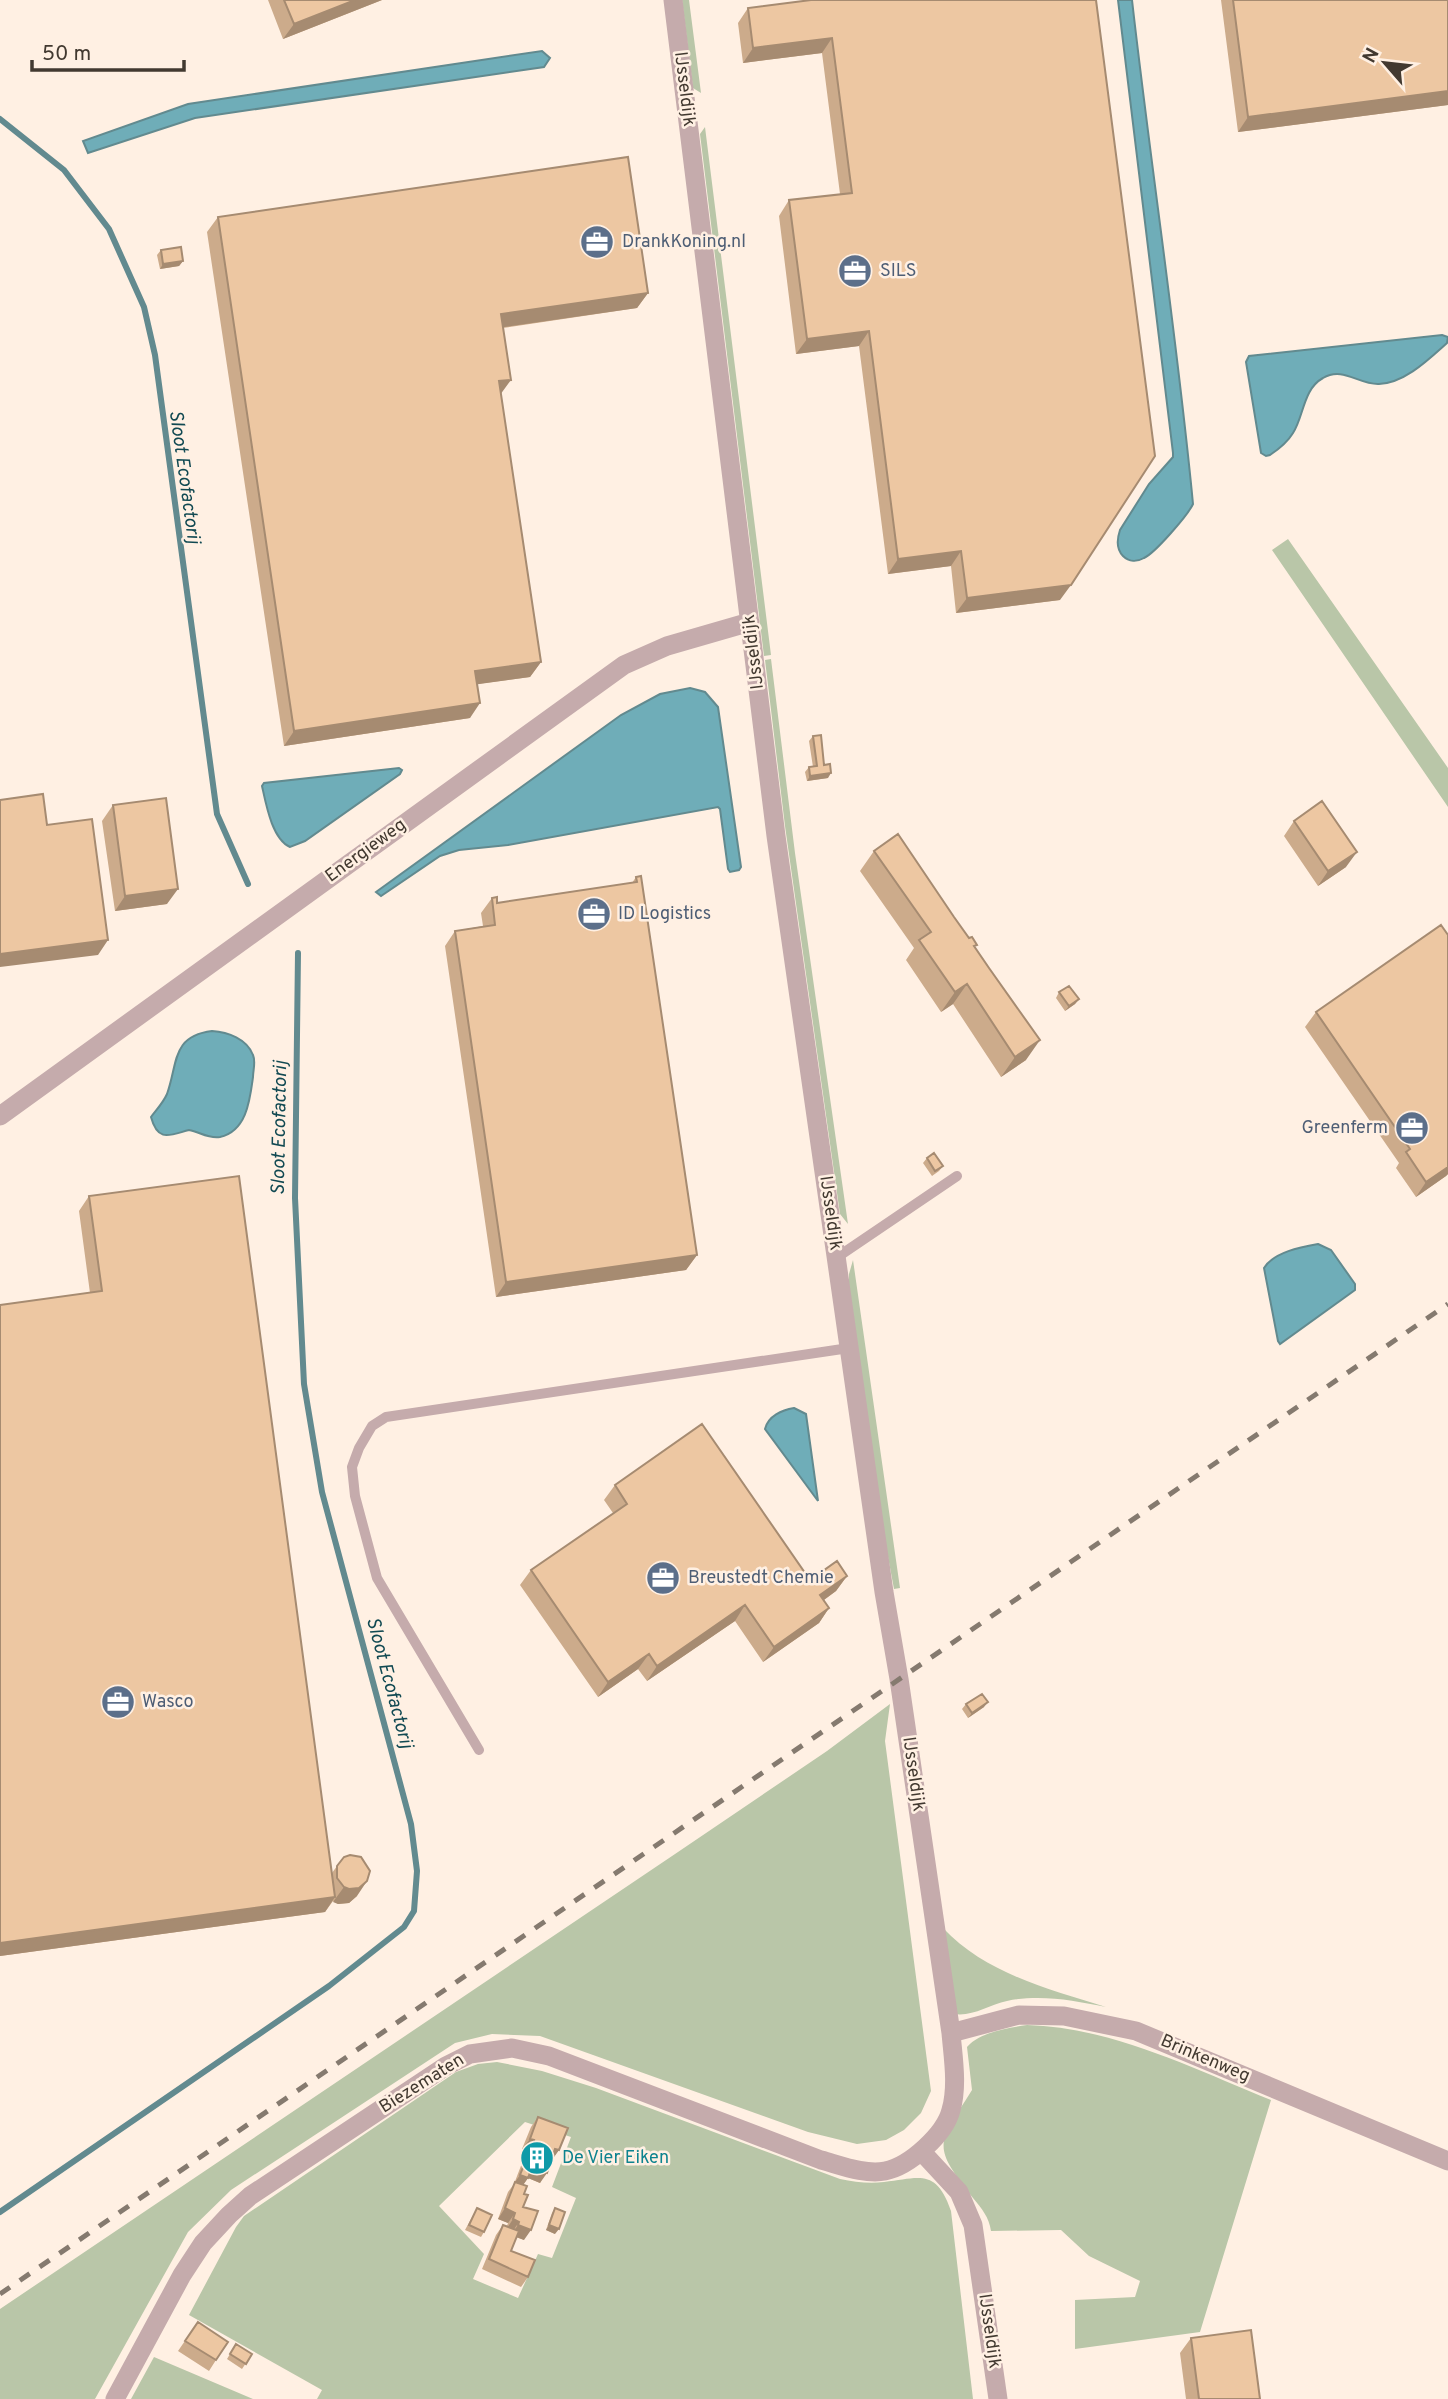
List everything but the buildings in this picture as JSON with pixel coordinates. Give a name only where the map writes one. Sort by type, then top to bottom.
[{"type":"street","name":"IJsseldijk","points":[[673,0],[780,866],[951,2033],[954,2077],[951,2110],[943,2128],[922,2152],[959,2192],[973,2225],[998,2399]]},
{"type":"street","name":"Energieweg","points":[[0,1116],[624,664],[667,646],[750,622]]},
{"type":"street","name":"Brinkenweg","points":[[951,2033],[1019,2015],[1064,2016],[1136,2031],[1448,2161]]},
{"type":"street","name":"Biezematen","points":[[115,2399],[182,2275],[203,2243],[229,2215],[262,2188],[446,2066],[470,2054],[512,2048],[550,2056],[821,2160],[858,2170],[886,2171],[922,2152]]},
{"type":"lane","points":[[836,1258],[957,1176]]},
{"type":"lane","points":[[479,1750],[377,1578],[355,1496],[352,1467],[372,1426],[386,1417],[849,1349]]},
{"type":"green space","points":[[682,0],[689,0],[701,93],[693,88]]},
{"type":"green space","points":[[705,127],[771,655],[764,656],[700,134]]},
{"type":"green space","points":[[1288,539],[1448,768],[1448,807],[1272,550]]},
{"type":"green space","points":[[771,659],[795,853],[848,1224],[840,1214],[785,826],[765,660]]},
{"type":"green space","points":[[853,1260],[900,1588],[894,1589],[849,1348],[849,1274]]},
{"type":"green space","points":[[890,1704],[885,1741],[931,2091],[921,2113],[904,2130],[886,2140],[857,2144],[808,2132],[540,2036],[492,2034],[455,2043],[231,2190],[188,2232],[95,2399],[0,2399],[0,2309],[827,1751]]},
{"type":"green space","points":[[943,1928],[978,1957],[1018,1978],[1106,2007],[1069,2000],[1031,1998],[1007,2001],[967,2014],[954,2014]]},
{"type":"green space","points":[[1027,2025],[1090,2033],[1121,2041],[1271,2100],[1200,2332],[1075,2349],[1075,2300],[1135,2297],[1140,2281],[1089,2256],[1061,2230],[991,2231],[985,2213],[950,2166],[945,2155],[946,2135],[972,2090],[967,2047],[987,2034]]},
{"type":"green space","points":[[497,2062],[542,2071],[596,2088],[840,2179],[873,2183],[917,2178],[933,2182],[945,2197],[951,2211],[973,2399],[317,2399],[322,2390],[189,2315],[244,2216],[456,2072],[478,2064]],"holes":[[[525,2122],[571,2137],[552,2187],[576,2198],[552,2258],[538,2254],[518,2298],[473,2279],[484,2254],[439,2206]]]},
{"type":"green space","points":[[154,2357],[253,2399],[131,2399]]},
{"type":"water","points":[[1118,0],[1132,0],[1193,504],[1156,549],[1136,561],[1125,558],[1119,550],[1120,530],[1149,484],[1173,457],[1173,453]]},
{"type":"water","points":[[542,51],[550,58],[544,67],[195,118],[88,153],[83,141],[188,104]]},
{"type":"water","points":[[1442,335],[1448,337],[1447,343],[1416,369],[1389,383],[1372,384],[1337,374],[1323,378],[1311,389],[1297,426],[1288,440],[1270,455],[1261,453],[1246,362],[1249,356]]},
{"type":"water","points":[[690,688],[705,692],[718,707],[741,867],[739,870],[730,872],[728,869],[718,807],[508,845],[459,850],[440,856],[381,896],[376,892],[621,715],[660,694]]},
{"type":"water","points":[[399,768],[402,770],[400,774],[305,841],[290,847],[274,829],[262,786],[264,783]]},
{"type":"water","points":[[212,1031],[236,1037],[253,1055],[246,1113],[236,1128],[220,1137],[189,1130],[170,1135],[161,1134],[151,1117],[167,1094],[178,1053],[189,1039]]},
{"type":"water","points":[[1318,1244],[1331,1250],[1355,1284],[1355,1290],[1280,1344],[1264,1268],[1281,1254]]},
{"type":"water","points":[[794,1408],[806,1414],[818,1501],[765,1429],[776,1414]]},
{"type":"waterway","name":"Sloot Ecofactorij","points":[[0,119],[64,170],[109,229],[144,307],[155,355],[217,814],[248,884]]},
{"type":"waterway","name":"Sloot Ecofactorij","points":[[0,2212],[329,1986],[404,1927],[414,1911],[417,1871],[411,1824],[322,1492],[304,1384],[295,1198],[298,953]]},
{"type":"railway","points":[[0,2294],[1448,1304]]},
{"type":"place","name":"DrankKoning.nl","points":[[597,242]]},
{"type":"place","name":"SILS","points":[[855,271]]},
{"type":"place","name":"ID Logistics","points":[[594,914]]},
{"type":"place","name":"Greenferm","points":[[1412,1128]]},
{"type":"place","name":"Breustedt Chemie","points":[[663,1578]]},
{"type":"place","name":"Wasco","points":[[118,1702]]},
{"type":"place","name":"De Vier Eiken","points":[[537,2158]]}]
